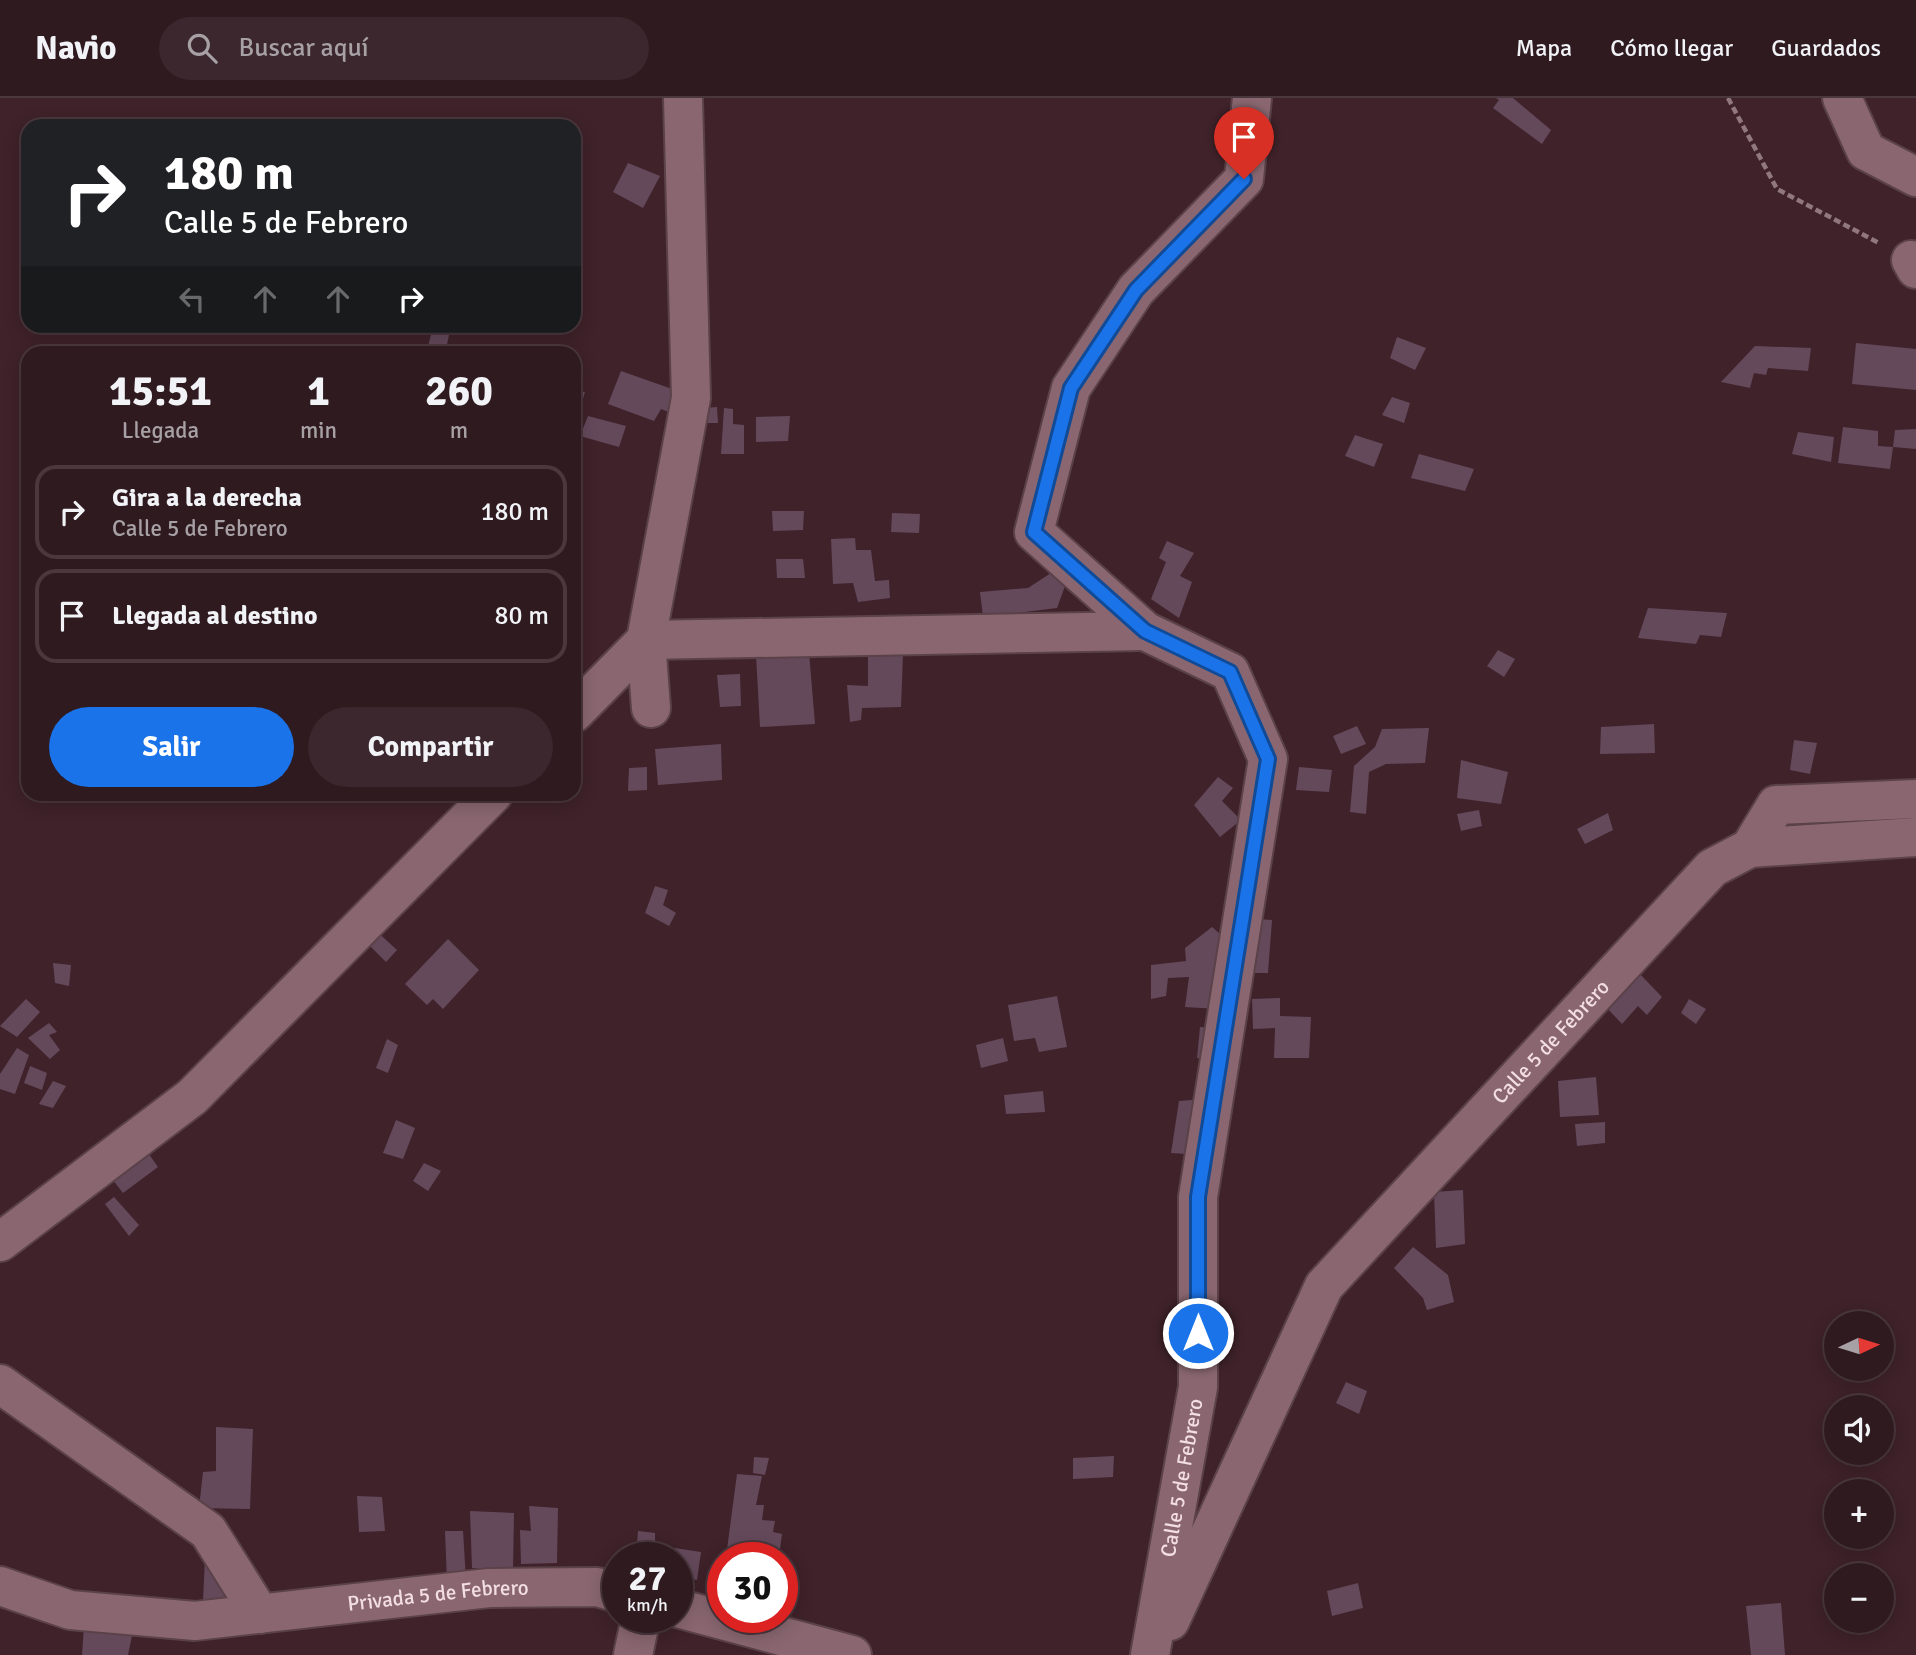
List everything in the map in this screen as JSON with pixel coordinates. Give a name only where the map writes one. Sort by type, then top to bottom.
[{"type":"street","points":[[651,708],[646,640],[691,398],[684,98]]},
{"type":"street","name":"Calle 5 de Febrero","points":[[1153,1655],[1198,1387],[1198,1197],[1268,759],[1230,672],[1145,631],[1034,532],[1071,388],[1136,290],[1244,179],[1252,98]]},
{"type":"street","points":[[1843,98],[1866,151],[1916,177]]},
{"type":"street","points":[[581,706],[646,640],[1145,631]]},
{"type":"street","points":[[1750,848],[1776,804],[1916,799]]},
{"type":"street","points":[[0,1242],[192,1097],[486,801]]},
{"type":"street","name":"Calle 5 de Febrero","points":[[1153,1655],[1324,1286],[1712,868],[1750,848],[1916,837]]},
{"type":"street","points":[[0,1384],[208,1531],[260,1614]]},
{"type":"street","name":"Privada 5 de Febrero","points":[[0,1586],[70,1610],[195,1621],[489,1588],[602,1588]]},
{"type":"street","points":[[693,1612],[852,1655]]},
{"type":"street","points":[[633,1655],[638,1633]]},
{"type":"path","points":[[1728,98],[1777,189],[1914,264]]},
{"type":"building","points":[[1496,98],[1513,98],[1551,130],[1542,144],[1493,108],[1499,100]]},
{"type":"building","points":[[628,163],[660,176],[643,208],[613,192]]},
{"type":"building","points":[[431,333],[449,335],[447,346],[428,346]]},
{"type":"building","points":[[1397,337],[1426,348],[1415,370],[1390,358]]},
{"type":"building","points":[[1856,343],[1916,349],[1916,390],[1852,384]]},
{"type":"building","points":[[1755,346],[1811,348],[1808,371],[1768,368],[1766,375],[1754,373],[1750,388],[1721,382]]},
{"type":"building","points":[[621,371],[675,390],[671,413],[661,409],[654,421],[608,404]]},
{"type":"building","points":[[1392,397],[1410,403],[1404,423],[1382,415]]},
{"type":"building","points":[[717,407],[718,423],[705,423],[705,408]]},
{"type":"building","points":[[724,408],[733,409],[733,424],[744,425],[744,454],[721,454]]},
{"type":"building","points":[[588,416],[626,426],[619,447],[581,436]]},
{"type":"building","points":[[790,416],[788,441],[756,442],[756,417]]},
{"type":"building","points":[[1843,427],[1878,431],[1878,446],[1893,447],[1890,469],[1838,463]]},
{"type":"building","points":[[1916,429],[1916,449],[1893,447],[1895,430]]},
{"type":"building","points":[[1798,432],[1834,437],[1831,462],[1792,454]]},
{"type":"building","points":[[1355,435],[1383,444],[1374,467],[1345,456]]},
{"type":"building","points":[[1419,454],[1474,469],[1465,491],[1411,478]]},
{"type":"building","points":[[772,511],[804,511],[803,530],[773,531]]},
{"type":"building","points":[[892,513],[920,514],[919,533],[891,532]]},
{"type":"building","points":[[855,538],[856,550],[871,550],[875,581],[889,580],[890,598],[858,602],[853,583],[833,584],[831,539]]},
{"type":"building","points":[[1167,541],[1194,553],[1180,576],[1192,582],[1179,618],[1151,599],[1166,562],[1159,558]]},
{"type":"building","points":[[776,559],[803,559],[805,578],[777,578]]},
{"type":"building","points":[[1051,573],[1068,578],[1057,608],[983,617],[980,592],[1028,588]]},
{"type":"building","points":[[1648,608],[1727,613],[1721,637],[1700,635],[1696,644],[1638,638]]},
{"type":"building","points":[[1498,650],[1515,659],[1504,677],[1487,666]]},
{"type":"building","points":[[809,652],[815,724],[760,727],[756,655]]},
{"type":"building","points":[[903,654],[901,707],[862,708],[861,720],[850,722],[847,685],[868,686],[868,656]]},
{"type":"building","points":[[740,674],[741,706],[720,707],[717,675]]},
{"type":"building","points":[[1654,724],[1655,753],[1600,754],[1601,727]]},
{"type":"building","points":[[1357,726],[1366,744],[1341,754],[1333,736]]},
{"type":"building","points":[[1429,728],[1425,763],[1386,764],[1369,772],[1366,814],[1350,812],[1354,766],[1375,747],[1382,729]]},
{"type":"building","points":[[1794,740],[1817,743],[1810,774],[1790,770]]},
{"type":"building","points":[[721,744],[722,780],[658,785],[655,749]]},
{"type":"building","points":[[1461,760],[1508,772],[1501,804],[1457,798]]},
{"type":"building","points":[[647,767],[647,790],[628,791],[629,768]]},
{"type":"building","points":[[1299,767],[1332,770],[1329,792],[1296,790]]},
{"type":"building","points":[[1218,777],[1233,788],[1222,801],[1241,820],[1220,837],[1194,805]]},
{"type":"building","points":[[1479,810],[1482,826],[1461,831],[1457,814]]},
{"type":"building","points":[[1608,813],[1613,830],[1585,844],[1577,829]]},
{"type":"building","points":[[655,886],[668,890],[663,905],[676,913],[669,926],[645,913]]},
{"type":"building","points":[[1257,919],[1272,920],[1268,973],[1251,973]]},
{"type":"building","points":[[1212,927],[1233,945],[1218,1009],[1185,1007],[1189,977],[1168,978],[1166,996],[1151,999],[1151,965],[1186,961],[1185,948]]},
{"type":"building","points":[[373,928],[397,950],[386,962],[362,938]]},
{"type":"building","points":[[448,939],[479,970],[443,1009],[433,999],[427,1005],[405,984]]},
{"type":"building","points":[[53,963],[71,965],[69,986],[55,983]]},
{"type":"building","points":[[1637,971],[1662,997],[1647,1015],[1638,1006],[1622,1024],[1606,1007]]},
{"type":"building","points":[[1057,996],[1067,1047],[1039,1052],[1035,1038],[1014,1041],[1008,1005]]},
{"type":"building","points":[[1280,998],[1280,1016],[1311,1017],[1309,1058],[1274,1058],[1275,1028],[1253,1029],[1252,999]]},
{"type":"building","points":[[26,999],[40,1012],[17,1037],[0,1026]]},
{"type":"building","points":[[1689,999],[1706,1009],[1696,1024],[1681,1013]]},
{"type":"building","points":[[49,1023],[57,1032],[49,1035],[60,1050],[50,1059],[28,1038]]},
{"type":"building","points":[[1200,1027],[1212,1028],[1218,1059],[1197,1058]]},
{"type":"building","points":[[1003,1038],[1008,1061],[981,1068],[976,1045]]},
{"type":"building","points":[[387,1039],[398,1045],[388,1073],[376,1068]]},
{"type":"building","points":[[17,1048],[29,1055],[15,1094],[0,1089],[0,1074]]},
{"type":"building","points":[[30,1066],[47,1073],[42,1090],[24,1083]]},
{"type":"building","points":[[1596,1077],[1599,1115],[1560,1117],[1558,1081]]},
{"type":"building","points":[[53,1081],[66,1086],[53,1108],[39,1104]]},
{"type":"building","points":[[1043,1091],[1045,1112],[1006,1114],[1004,1095]]},
{"type":"building","points":[[1205,1099],[1200,1155],[1171,1153],[1179,1101]]},
{"type":"building","points":[[396,1120],[415,1128],[403,1159],[383,1153]]},
{"type":"building","points":[[1605,1122],[1605,1143],[1577,1146],[1575,1124]]},
{"type":"building","points":[[139,1140],[158,1167],[123,1193],[105,1170]]},
{"type":"building","points":[[424,1163],[441,1171],[428,1191],[413,1181]]},
{"type":"building","points":[[1463,1190],[1465,1244],[1436,1248],[1434,1192]]},
{"type":"building","points":[[114,1197],[139,1225],[129,1236],[105,1204]]},
{"type":"building","points":[[1413,1247],[1448,1275],[1454,1302],[1427,1310],[1423,1298],[1394,1268]]},
{"type":"building","points":[[1346,1382],[1367,1391],[1359,1414],[1336,1403]]},
{"type":"building","points":[[216,1427],[253,1429],[250,1509],[199,1508],[203,1472],[216,1471]]},
{"type":"building","points":[[1114,1456],[1113,1477],[1073,1479],[1073,1458]]},
{"type":"building","points":[[754,1457],[769,1458],[765,1475],[753,1473]]},
{"type":"building","points":[[737,1474],[762,1476],[756,1505],[764,1505],[762,1520],[775,1521],[773,1532],[782,1534],[781,1542],[728,1542]]},
{"type":"building","points":[[357,1496],[382,1497],[385,1531],[359,1532]]},
{"type":"building","points":[[529,1506],[558,1508],[557,1563],[521,1564],[520,1530],[531,1531]]},
{"type":"building","points":[[470,1511],[514,1513],[513,1571],[472,1568]]},
{"type":"building","points":[[445,1531],[463,1531],[466,1580],[447,1582]]},
{"type":"building","points":[[638,1531],[655,1533],[655,1542],[637,1542]]},
{"type":"building","points":[[693,1551],[701,1552],[697,1580],[693,1579]]},
{"type":"building","points":[[205,1558],[233,1600],[203,1601]]},
{"type":"building","points":[[1358,1583],[1363,1608],[1332,1616],[1327,1591]]},
{"type":"building","points":[[1781,1603],[1785,1655],[1751,1655],[1746,1606]]},
{"type":"building","points":[[135,1621],[128,1655],[82,1655],[84,1626]]},
{"type":"route","points":[[1198,1333],[1198,1197],[1268,759],[1230,672],[1145,631],[1034,532],[1071,388],[1136,290],[1244,179]]}]
